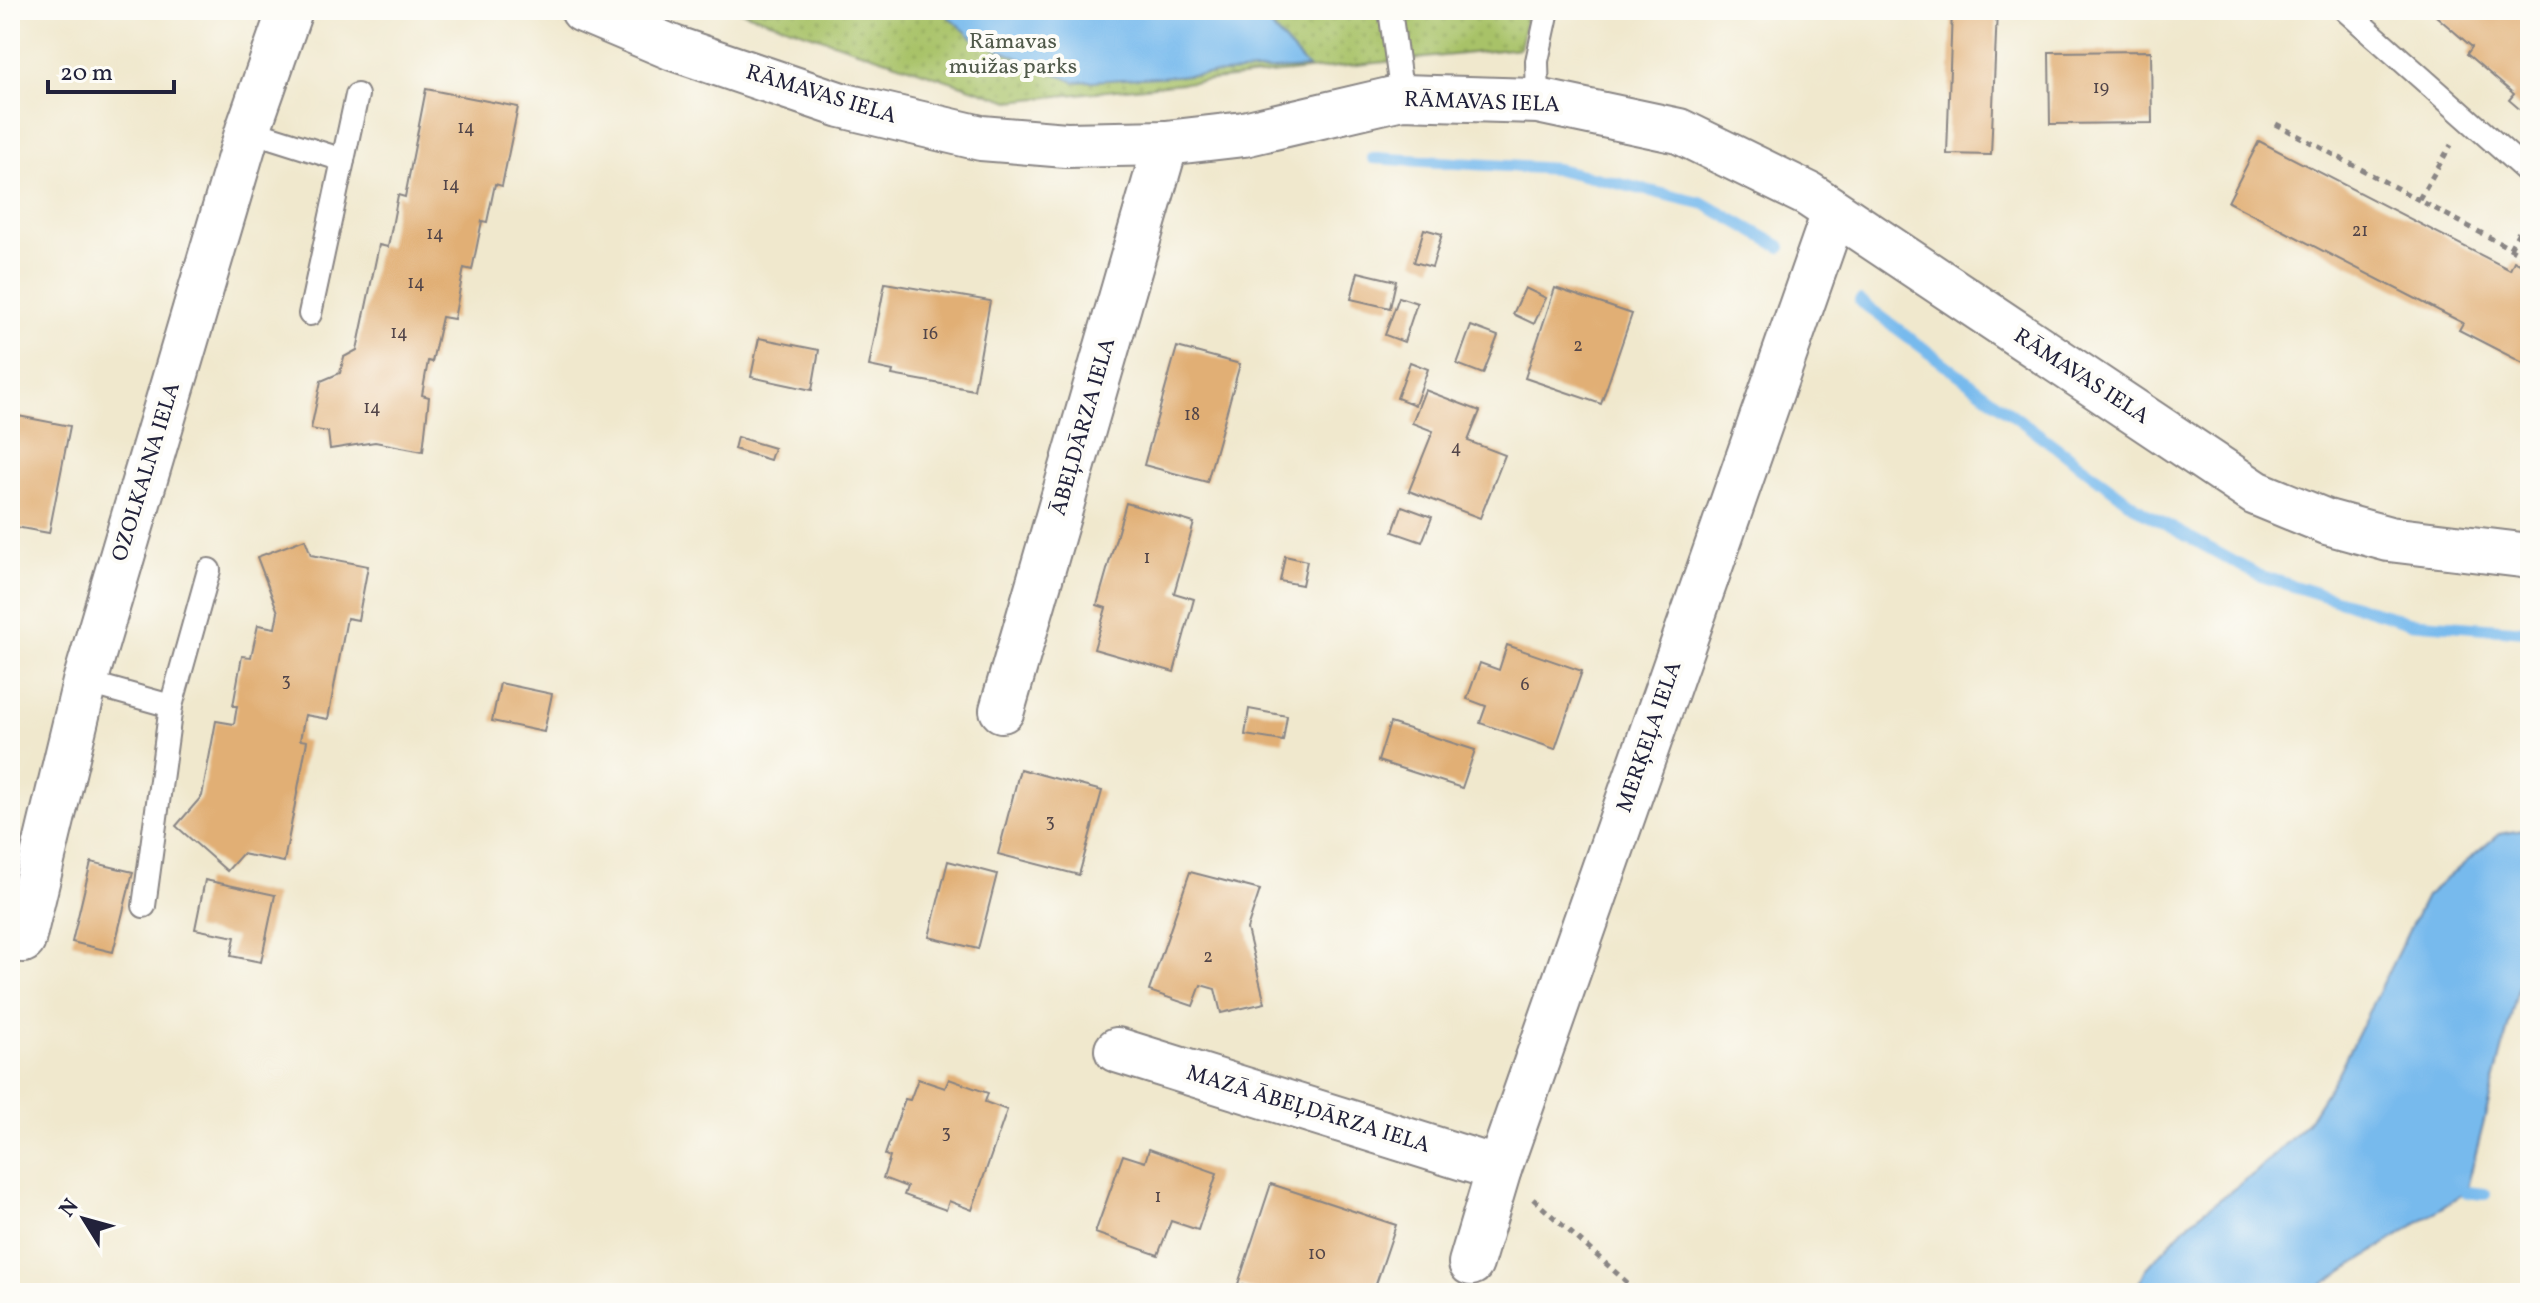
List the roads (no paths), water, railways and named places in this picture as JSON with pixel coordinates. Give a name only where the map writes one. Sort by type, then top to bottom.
[{"type":"street","name":"OZOLKALNA IELA","points":[[23,940],[85,682],[248,130],[290,10]]},
{"type":"street","name":"RĀMAVAS IELA","points":[[583,10],[673,48],[841,105],[981,138],[1066,145],[1166,143],[1244,134],[1402,97],[1538,101],[1679,131],[1808,194],[2256,493],[2327,522],[2389,539],[2530,556]]},
{"type":"street","name":"ĀBEĻDĀRZA IELA","points":[[1002,710],[1166,143]]},
{"type":"street","name":"MERĶEĻA IELA","points":[[1471,1263],[1499,1169],[1834,213]]},
{"type":"street","name":"MAZĀ ĀBEĻDĀRZA IELA","points":[[1117,1050],[1499,1169]]},
{"type":"lane","points":[[1390,10],[1402,97]]},
{"type":"lane","points":[[1538,101],[1537,61],[1548,10]]},
{"type":"lane","points":[[2345,10],[2530,174]]},
{"type":"lane","points":[[310,314],[357,95]]},
{"type":"lane","points":[[248,130],[343,160]]},
{"type":"lane","points":[[144,906],[171,706],[209,570]]},
{"type":"lane","points":[[85,682],[171,706]]},
{"type":"water","points":[[941,10],[1256,10],[1308,68],[1075,82],[974,39]]},
{"type":"water","points":[[2530,829],[2530,941],[2466,1192],[2309,1293],[2134,1293],[2146,1269],[2191,1221],[2256,1172],[2306,1124],[2338,1073],[2426,896],[2499,834]]},
{"type":"waterway","points":[[1373,158],[1557,169],[1705,204],[1781,247]]},
{"type":"waterway","points":[[1860,301],[2143,512],[2258,575],[2409,622],[2525,631],[2530,638]]},
{"type":"waterway","points":[[2466,1192],[2485,1194]]},
{"type":"park label","name":"Rāmavas muižas parks","points":[[1013,54]]}]
